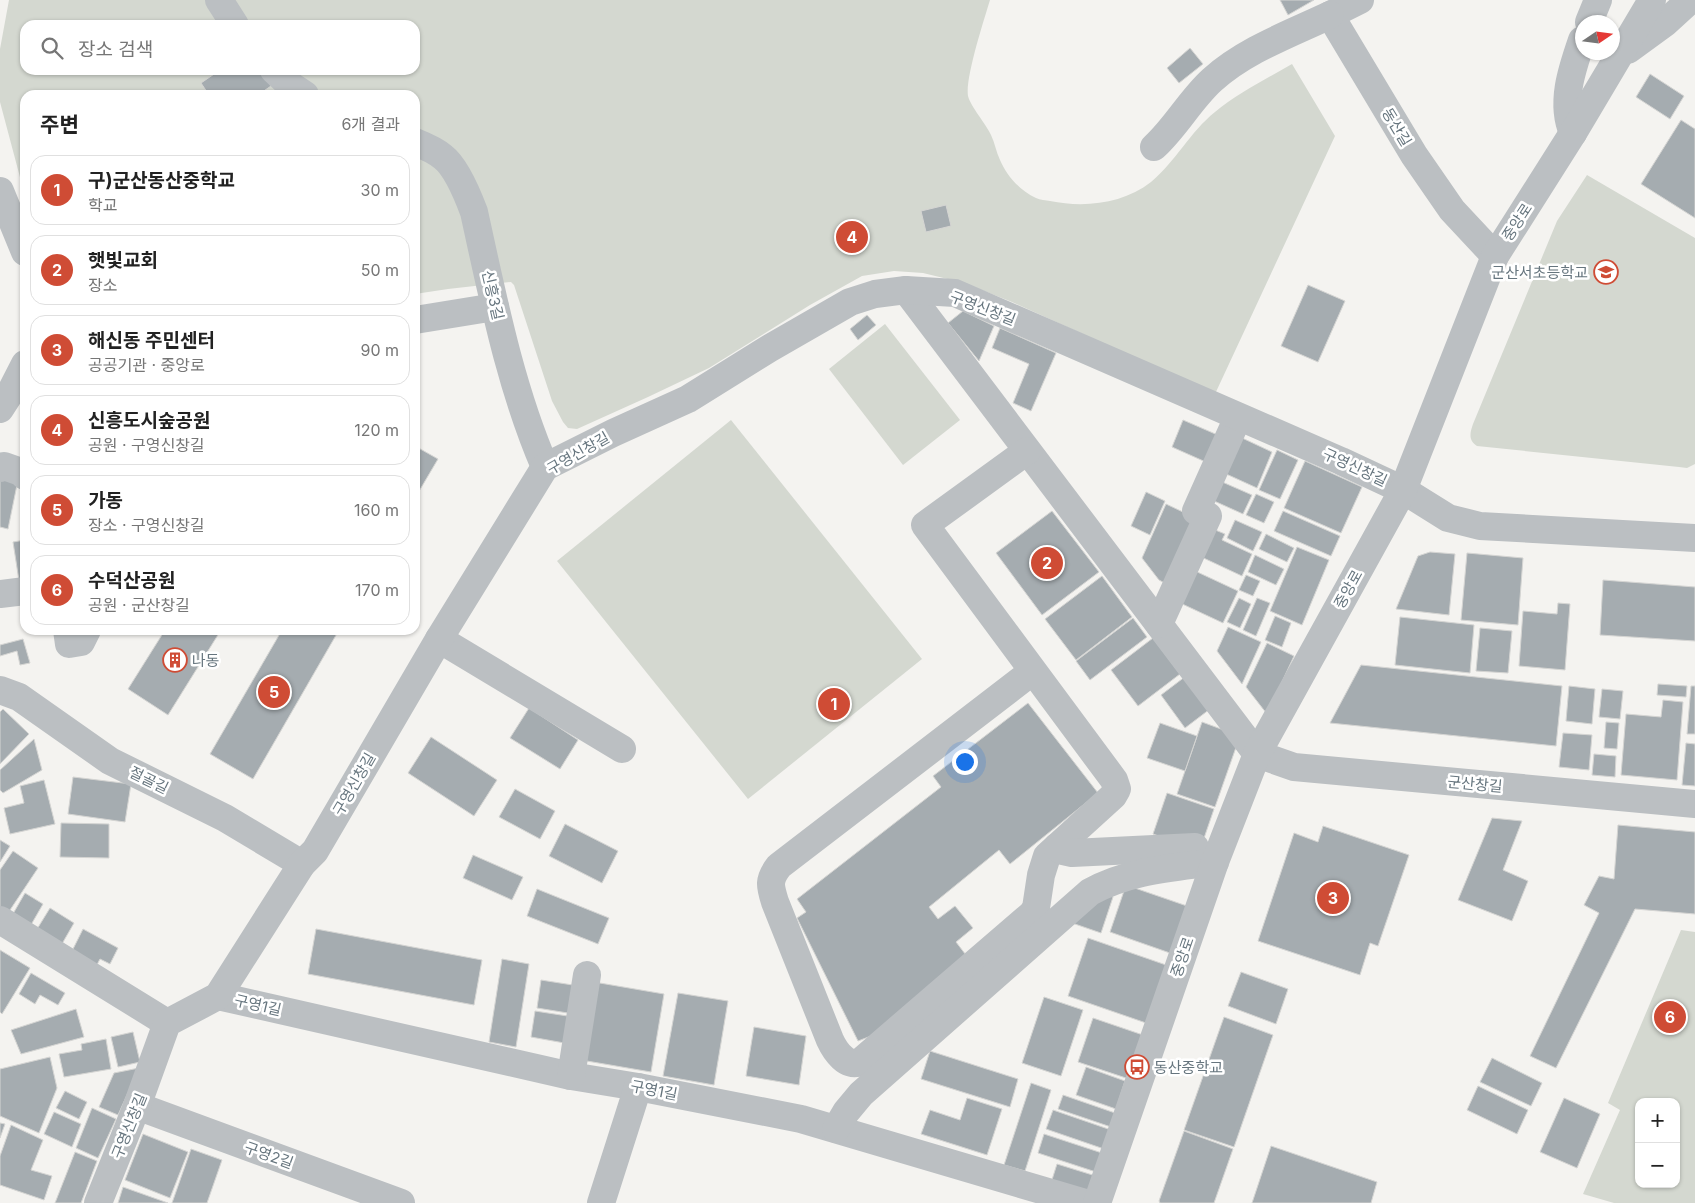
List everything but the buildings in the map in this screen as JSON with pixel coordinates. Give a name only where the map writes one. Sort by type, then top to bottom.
[{"type":"street","points":[[219,0],[232,20]]},
{"type":"street","points":[[1154,147],[1168,134],[1193,100],[1221,74],[1245,56],[1360,0]]},
{"type":"street","points":[[1592,15],[1598,0]]},
{"type":"street","name":"중앙로","points":[[1620,54],[1652,0]]},
{"type":"street","points":[[1620,57],[1665,23],[1690,0]]},
{"type":"street","name":"동산길","points":[[1330,15],[1414,155],[1452,210],[1495,256]]},
{"type":"street","points":[[1573,133],[1569,125],[1568,98],[1575,60]]},
{"type":"street","name":"중앙로","points":[[1096,1203],[1218,853],[1257,754],[1403,490],[1495,256],[1573,133],[1616,60]]},
{"type":"street","points":[[280,75],[298,90]]},
{"type":"street","name":"신흥3길","points":[[420,144],[445,158],[454,170],[474,212],[495,307],[524,415],[545,467]]},
{"type":"street","points":[[0,191],[20,240]]},
{"type":"street","points":[[906,290],[1257,754]]},
{"type":"street","name":"구영신창길","points":[[98,1203],[137,1106],[167,1023],[218,996],[302,864],[315,851],[439,638],[545,467],[612,433],[688,398],[850,302],[875,294],[906,290],[955,293],[1238,417],[1289,437],[1403,490],[1448,518],[1480,526],[1695,538]]},
{"type":"street","points":[[420,319],[495,307]]},
{"type":"street","points":[[0,409],[10,395],[20,374]]},
{"type":"street","points":[[1159,624],[1208,516],[1196,511],[1238,417]]},
{"type":"street","points":[[1027,451],[925,525],[1114,780],[1116,789],[1113,796],[1045,860],[1036,908],[1032,914],[860,1062],[852,1064],[833,1048],[775,902],[770,886],[773,874],[779,866],[1033,671]]},
{"type":"street","points":[[0,468],[4,466],[20,472]]},
{"type":"street","points":[[0,594],[20,592]]},
{"type":"street","points":[[68,635],[69,644],[81,642],[84,635]]},
{"type":"street","points":[[439,638],[622,749]]},
{"type":"street","name":"절골길","points":[[0,690],[20,697],[110,761],[226,818],[302,864]]},
{"type":"street","name":"군산창길","points":[[1257,754],[1294,768],[1695,804]]},
{"type":"street","points":[[1057,847],[1063,852],[1072,853],[1185,848],[1218,853]]},
{"type":"street","points":[[836,1129],[846,1112],[861,1094],[1090,892],[1107,883],[1135,874],[1218,853]]},
{"type":"street","points":[[0,920],[167,1023]]},
{"type":"street","points":[[571,1076],[587,975]]},
{"type":"street","name":"구영1길","points":[[218,996],[571,1076],[638,1087],[801,1119],[1085,1203]]},
{"type":"street","points":[[601,1203],[638,1087]]},
{"type":"street","name":"구영2길","points":[[137,1106],[401,1203]]},
{"type":"shaded area","points":[[9,0],[990,0],[969,76],[968,96],[991,135],[1006,172],[1019,187],[1038,199],[1063,203],[1090,204],[1116,200],[1140,189],[1160,174],[1198,128],[1215,112],[1243,92],[1292,64],[1335,136],[1215,394],[1012,302],[964,283],[923,273],[894,271],[862,276],[810,305],[709,368],[577,429],[568,428],[552,401],[514,285],[511,282],[420,293],[420,90],[20,90],[20,177],[0,102],[0,49]]},
{"type":"shaded area","name":"군산서초등학교","points":[[1587,175],[1695,238],[1695,464],[1687,468],[1477,446],[1471,439],[1473,424],[1557,221]]},
{"type":"shaded area","points":[[885,324],[960,420],[903,465],[829,369]]},
{"type":"shaded area","points":[[731,420],[922,659],[748,799],[557,561]]},
{"type":"shaded area","points":[[1681,930],[1695,932],[1695,1203],[1614,1203],[1583,1194],[1620,1110],[1608,1103]]},
{"type":"place","name":"신흥도시숲공원","points":[[852,237]]},
{"type":"place","name":"군산서초등학교","points":[[1606,272]]},
{"type":"place","name":"햇빛교회","points":[[1047,563]]},
{"type":"place","name":"나동","points":[[175,660]]},
{"type":"place","name":"가동","points":[[274,692]]},
{"type":"place","name":"구)군산동산중학교","points":[[834,704]]},
{"type":"place","name":"해신동 주민센터","points":[[1333,898]]},
{"type":"place","name":"수덕산공원","points":[[1670,1017]]},
{"type":"place","name":"동산중학교","points":[[1137,1067]]}]
